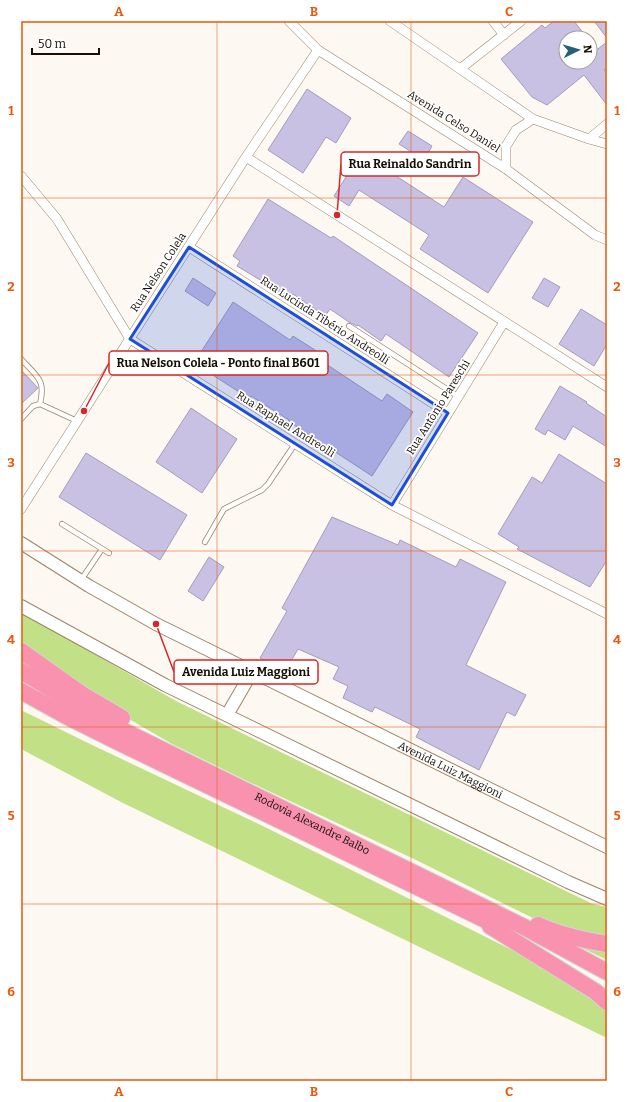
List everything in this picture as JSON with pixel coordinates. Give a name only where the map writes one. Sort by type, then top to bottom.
[{"type":"highway","points":[[21,652],[83,695],[225,782]]},
{"type":"highway","name":"Rodovia Alexandre Balbo","points":[[21,671],[85,710],[225,782],[315,824],[524,927],[607,972]]},
{"type":"highway","name":"Rodovia Alexandre Balbo","points":[[21,691],[68,717],[180,773],[470,914],[607,976]]},
{"type":"highway","points":[[21,703],[180,773]]},
{"type":"highway","points":[[315,824],[397,859],[546,929],[578,939],[607,944]]},
{"type":"highway","points":[[470,914],[573,977],[596,992],[607,1002]]},
{"type":"street","name":"Avenida Celso Daniel","points":[[289,21],[318,50],[506,169],[595,235],[607,240]]},
{"type":"street","points":[[390,21],[533,119],[607,144]]},
{"type":"street","points":[[493,21],[504,35]]},
{"type":"street","points":[[460,69],[521,21]]},
{"type":"street","name":"Rua Nelson Colela","points":[[21,509],[246,157],[318,50]]},
{"type":"street","points":[[506,169],[506,146],[516,130],[533,119]]},
{"type":"street","points":[[589,139],[607,124]]},
{"type":"street","points":[[246,157],[607,387]]},
{"type":"street","name":"Rua Raphael Andreolli","points":[[21,176],[57,219],[130,339],[392,505],[607,614]]},
{"type":"street","name":"Rua Lucinda Tibério Andreolli","points":[[189,247],[448,413]]},
{"type":"street","name":"Rua Antônio Pareschi","points":[[392,505],[504,322]]},
{"type":"street","name":"Avenida Luiz Maggioni","points":[[21,543],[80,581],[156,624],[607,847]]},
{"type":"street","points":[[21,606],[166,685],[568,882],[607,899]]},
{"type":"street","points":[[227,715],[252,672]]},
{"type":"lane","points":[[349,326],[459,396]]},
{"type":"lane","points":[[21,359],[41,382],[43,393],[40,404]]},
{"type":"lane","points":[[21,419],[33,406],[40,404],[77,422]]},
{"type":"lane","points":[[205,542],[224,510],[262,490],[268,484],[295,444]]},
{"type":"lane","points":[[62,524],[109,553]]},
{"type":"lane","points":[[80,581],[102,549]]},
{"type":"highlighted area","points":[[189,247],[448,413],[392,505],[130,339]]},
{"type":"green space","points":[[21,612],[176,701],[572,894],[593,904],[607,907],[607,940],[545,924],[416,860],[247,781],[172,744],[117,712],[21,646]]},
{"type":"green space","points":[[21,710],[269,829],[550,969],[607,1008],[607,1038],[123,803],[21,749]]},
{"type":"green space","points":[[572,943],[607,949],[607,960]]},
{"type":"building","points":[[554,21],[574,21],[581,30],[558,30],[558,70],[598,70],[598,49],[607,42],[607,68],[604,70],[607,74],[607,105],[584,75],[547,105],[532,97],[501,59],[542,25],[545,28]]},
{"type":"building","points":[[594,21],[607,21],[607,38]]},
{"type":"building","points":[[307,89],[351,118],[336,143],[326,137],[303,173],[268,150]]},
{"type":"building","points":[[408,131],[432,146],[424,160],[399,144]]},
{"type":"building","points":[[356,161],[372,171],[376,163],[444,207],[463,177],[533,222],[488,293],[420,249],[429,235],[359,190],[349,206],[334,196]]},
{"type":"building","points":[[268,199],[331,238],[333,236],[478,333],[449,377],[386,334],[381,341],[358,325],[357,326],[349,322],[330,309],[325,316],[293,294],[290,298],[237,266],[240,261],[233,256]]},
{"type":"building","points":[[193,278],[216,293],[208,306],[185,291]]},
{"type":"building","points":[[544,278],[560,287],[548,307],[532,298]]},
{"type":"building","points":[[233,302],[290,340],[293,336],[326,357],[323,362],[382,401],[387,394],[413,412],[372,476],[288,421],[289,420],[251,396],[250,399],[194,363]]},
{"type":"building","points":[[581,309],[607,325],[607,344],[594,366],[559,344]]},
{"type":"building","points":[[21,370],[38,388],[21,404]]},
{"type":"building","points":[[560,386],[587,402],[586,403],[607,417],[607,447],[573,426],[565,440],[548,430],[545,435],[535,429]]},
{"type":"building","points":[[191,408],[237,439],[202,493],[156,462]]},
{"type":"building","points":[[86,453],[187,515],[160,560],[59,497]]},
{"type":"building","points":[[559,454],[607,484],[607,560],[590,587],[517,549],[519,547],[498,534],[532,477],[542,483]]},
{"type":"building","points":[[332,517],[398,545],[400,540],[456,567],[460,559],[506,582],[466,665],[526,695],[515,716],[507,712],[479,770],[416,737],[420,729],[375,707],[372,712],[343,698],[348,686],[333,679],[339,667],[298,649],[285,672],[260,658],[287,611],[282,608]]},
{"type":"building","points":[[209,557],[224,567],[203,601],[188,591]]},
{"type":"place","name":"Rua Reinaldo Sandrin","points":[[337,215]]},
{"type":"place","name":"Rua Nelson Colela - Ponto final B601","points":[[84,411]]},
{"type":"place","name":"Avenida Luiz Maggioni","points":[[156,624]]}]
